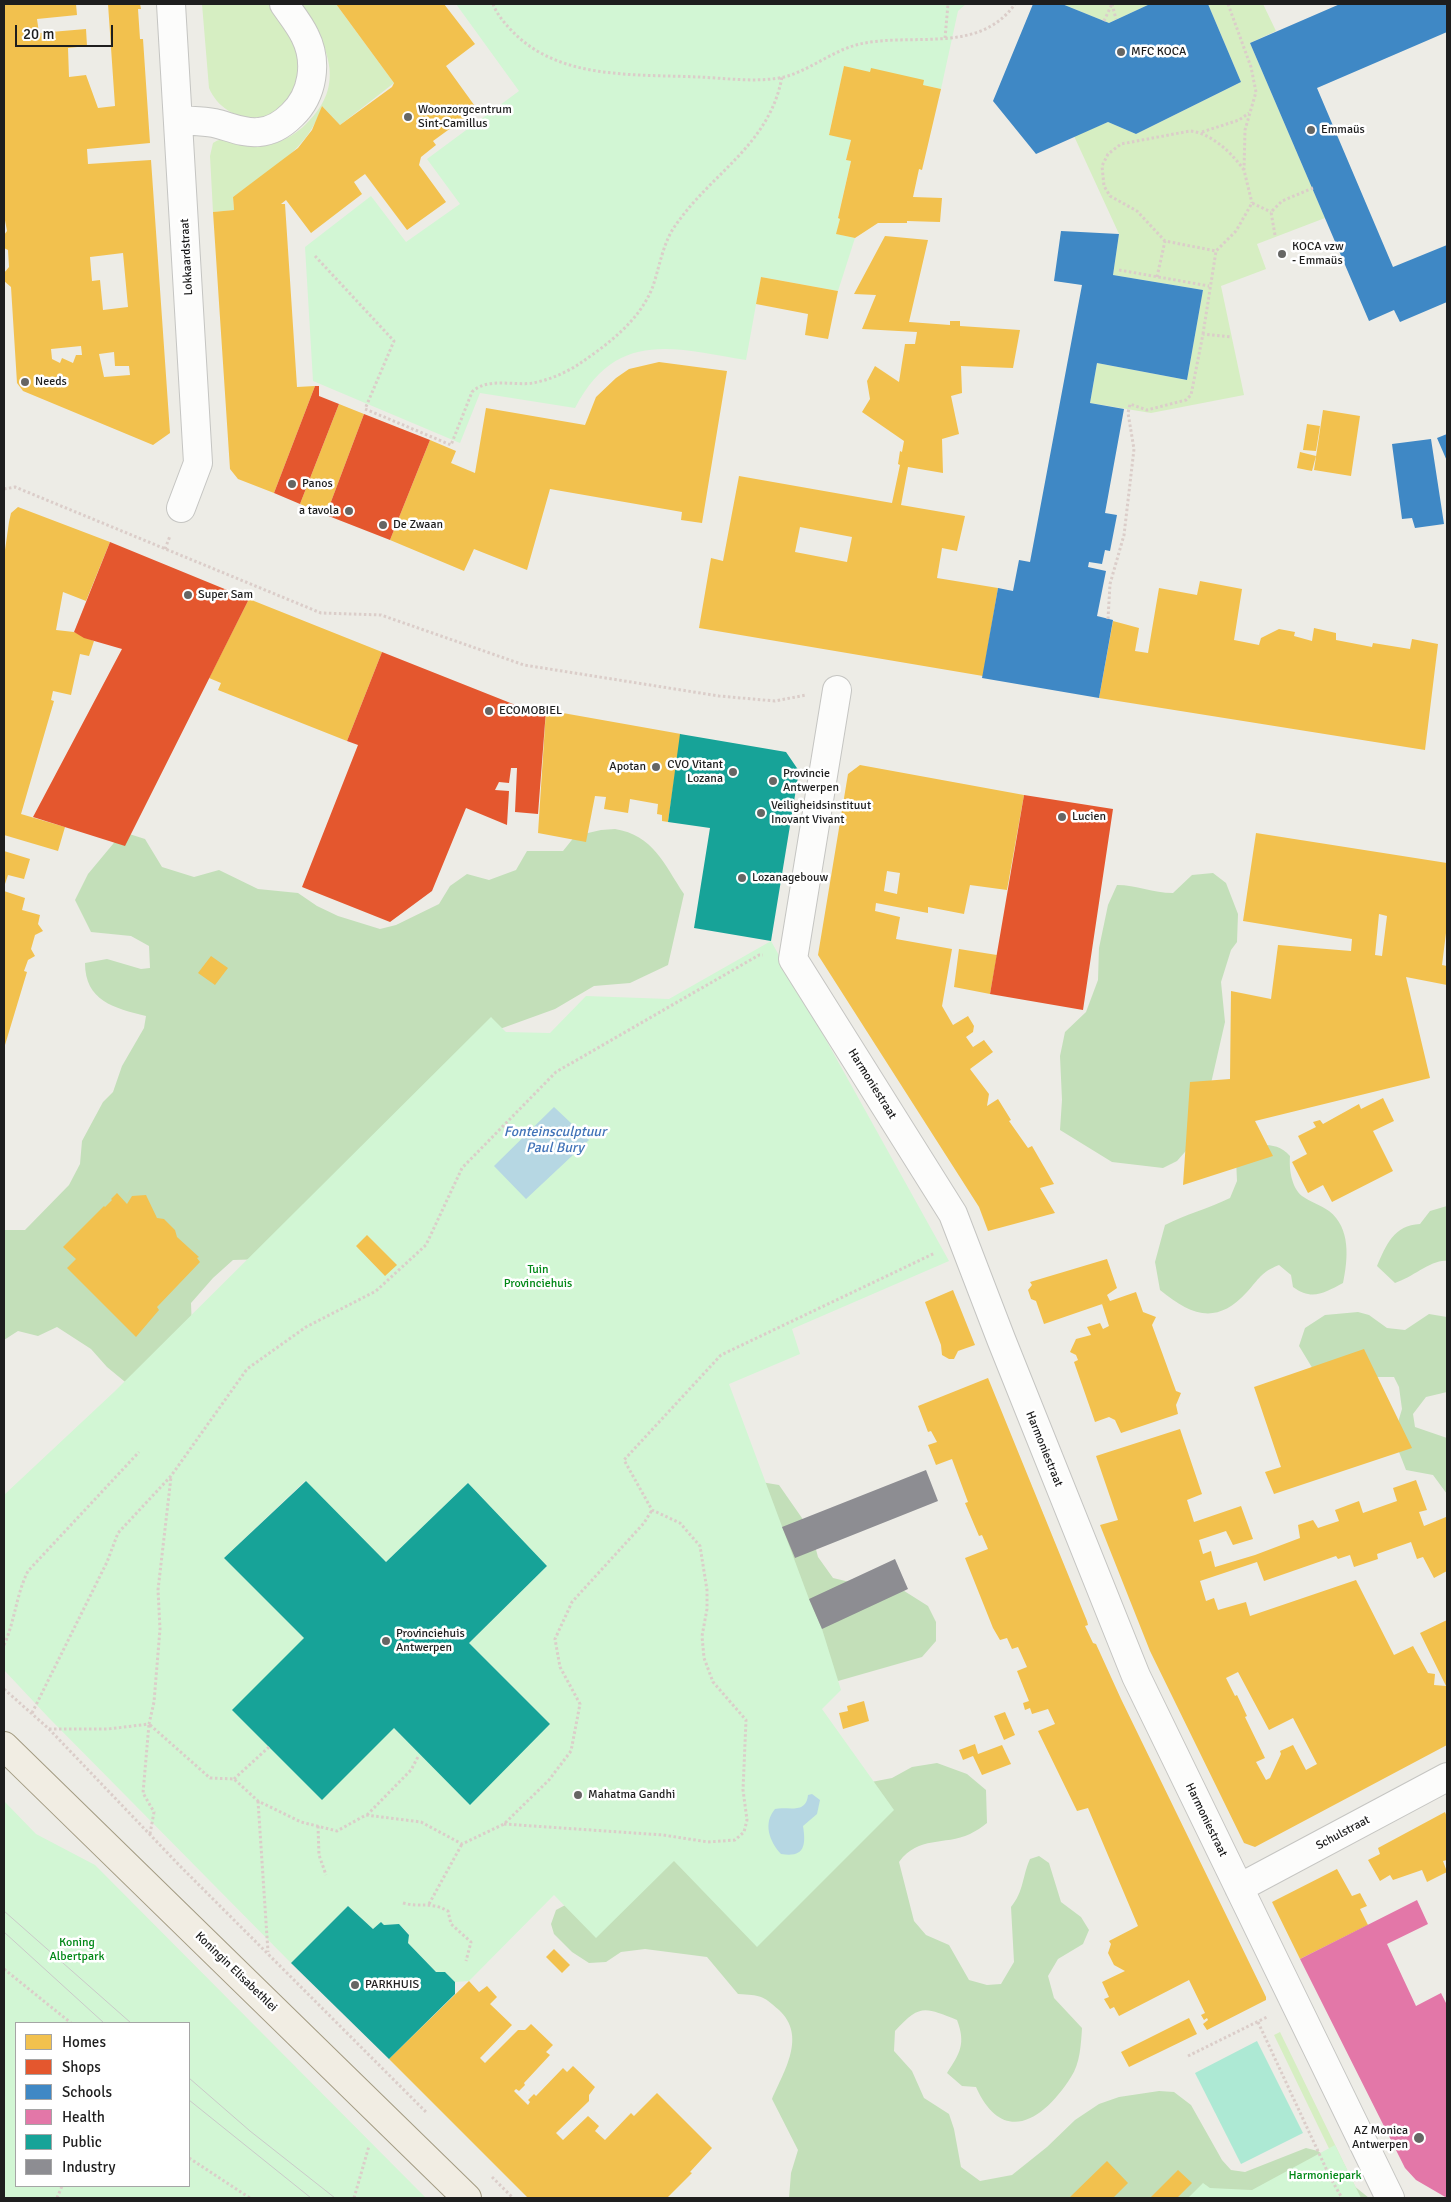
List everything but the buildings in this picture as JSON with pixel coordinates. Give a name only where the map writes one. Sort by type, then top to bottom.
[{"type":"main road","name":"Koningin Elisabethlei","points":[[4,1746],[377,2108],[467,2198]]},
{"type":"street","name":"Lokkaardstraat","points":[[171,4],[198,463],[181,508]]},
{"type":"street","points":[[179,120],[212,122],[258,133],[272,129],[287,120],[298,110],[306,96],[311,79],[312,64],[306,36],[284,4]]},
{"type":"street","points":[[793,959],[837,690]]},
{"type":"street","name":"Harmoniestraat","points":[[793,959],[953,1214],[1000,1340],[1136,1676],[1390,2198]]},
{"type":"street","name":"Schulstraat","points":[[1239,1888],[1447,1777]]},
{"type":"path","points":[[493,4],[509,28],[528,47],[552,60],[583,69],[750,79],[782,77],[800,72],[827,57],[860,44],[966,37],[1000,19],[1015,4]]},
{"type":"path","points":[[945,38],[948,4]]},
{"type":"path","points":[[1112,4],[1116,19]]},
{"type":"path","points":[[1104,21],[1112,4]]},
{"type":"path","points":[[1108,619],[1110,584],[1124,535],[1134,449],[1128,412],[1130,404],[1147,410],[1186,400],[1191,395],[1216,251],[1236,231],[1252,203],[1244,170],[1245,130],[1256,92],[1251,68],[1228,4]]},
{"type":"path","points":[[315,256],[394,341],[365,409],[451,445],[472,392],[477,386],[485,384],[533,383],[554,377],[574,367],[602,347],[636,316],[652,287],[665,245],[675,227],[758,134],[770,117],[782,77]]},
{"type":"path","points":[[1216,251],[1165,241],[1137,211],[1110,196],[1104,186],[1102,166],[1108,154],[1121,144],[1190,131],[1201,132],[1239,120],[1250,113]]},
{"type":"path","points":[[1201,132],[1227,151],[1244,170]]},
{"type":"path","points":[[1271,212],[1282,201],[1313,188]]},
{"type":"path","points":[[1252,203],[1271,212]]},
{"type":"path","points":[[1271,212],[1275,235]]},
{"type":"path","points":[[1157,277],[1165,241]]},
{"type":"path","points":[[1119,270],[1210,286]]},
{"type":"path","points":[[1203,334],[1232,337]]},
{"type":"path","points":[[4,489],[15,487],[321,613],[381,615],[524,665],[719,696],[775,701],[837,690]]},
{"type":"path","points":[[32,1713],[107,1562],[118,1533],[171,1476],[247,1369],[306,1327],[376,1291],[426,1246],[462,1168],[556,1072],[759,955],[793,959]]},
{"type":"path","points":[[504,1824],[663,1835],[708,1842],[735,1840],[744,1832],[748,1820],[743,1790],[746,1720],[713,1682],[704,1658],[702,1636],[707,1609],[707,1590],[700,1546],[680,1523],[652,1510],[624,1460],[721,1355],[963,1240]]},
{"type":"path","points":[[4,1645],[11,1630],[19,1588],[28,1571],[139,1452]]},
{"type":"path","points":[[150,1834],[154,1812],[144,1793],[149,1724],[154,1702],[160,1629],[158,1590],[171,1476]]},
{"type":"path","points":[[429,1904],[462,1844],[504,1824],[549,1780],[571,1751],[580,1704],[560,1666],[555,1639],[572,1602],[644,1523],[652,1510]]},
{"type":"path","points":[[4,1689],[49,1729],[150,1834],[429,2115]]},
{"type":"path","points":[[49,1729],[108,1729],[149,1724],[210,1778],[234,1779],[258,1801],[301,1822],[337,1831],[366,1815],[411,1770],[419,1755]]},
{"type":"path","points":[[234,1779],[269,1747]]},
{"type":"path","points":[[258,1801],[268,1953]]},
{"type":"path","points":[[366,1815],[421,1822],[462,1844]]},
{"type":"path","points":[[318,1826],[319,1855],[326,1875]]},
{"type":"path","points":[[403,1903],[437,1905],[448,1911],[452,1924],[471,1942],[466,1961]]},
{"type":"path","points":[[4,1968],[70,2022]]},
{"type":"path","points":[[1188,2056],[1295,2004]]},
{"type":"path","points":[[1258,2022],[1342,2198]]},
{"type":"path","points":[[354,2198],[370,2142],[377,2108]]},
{"type":"path","points":[[190,2159],[250,2198]]},
{"type":"path","points":[[485,2170],[513,2198]]},
{"type":"green space","points":[[202,4],[270,4],[295,42],[299,51],[302,68],[290,100],[280,109],[270,115],[258,118],[246,117],[224,108],[216,99],[209,88]]},
{"type":"green space","points":[[301,4],[336,4],[394,83],[340,125],[322,106],[308,135],[297,147],[286,158],[233,197],[234,210],[213,212],[210,156],[213,143],[226,139],[262,144],[284,140],[306,124],[319,109],[327,94],[330,79],[325,49],[319,34]]},
{"type":"green space","points":[[456,4],[966,4],[958,11],[941,89],[844,67],[829,134],[851,140],[846,160],[851,161],[838,217],[840,219],[837,234],[855,238],[838,291],[761,277],[746,360],[695,351],[671,349],[649,350],[628,355],[609,365],[591,383],[575,408],[480,393],[460,443],[313,381],[305,247],[371,196],[406,242],[460,204],[427,159],[519,91]]},
{"type":"green space","points":[[1062,4],[1150,4],[1109,23]]},
{"type":"green space","points":[[1208,4],[1263,4],[1276,31],[1250,43],[1325,218],[1257,244],[1266,269],[1221,286],[1244,395],[1151,413],[1090,403],[1097,363],[1187,380],[1203,290],[1113,275],[1119,234],[1074,136],[1108,122],[1136,134],[1241,82]]},
{"type":"green space","points":[[615,829],[639,837],[648,844],[656,852],[684,894],[668,965],[630,983],[594,986],[555,1009],[486,1034],[265,1259],[233,1260],[213,1278],[191,1303],[192,1330],[130,1386],[107,1367],[91,1349],[57,1327],[38,1336],[18,1331],[4,1340],[4,1230],[25,1230],[69,1185],[80,1164],[82,1141],[103,1102],[113,1092],[122,1066],[144,1028],[146,1016],[113,1006],[96,994],[86,976],[85,963],[107,959],[141,969],[150,968],[149,946],[131,936],[91,932],[75,900],[88,874],[123,832],[145,839],[162,867],[194,877],[219,870],[258,889],[298,893],[317,906],[338,916],[380,929],[396,925],[439,904],[450,886],[467,874],[489,880],[516,870],[527,851],[563,851],[575,836]]},
{"type":"green space","points":[[1213,873],[1226,883],[1238,914],[1237,942],[1231,950],[1221,982],[1225,1022],[1199,1136],[1177,1161],[1163,1168],[1112,1162],[1060,1130],[1062,1100],[1060,1056],[1065,1032],[1086,1012],[1098,980],[1099,948],[1108,905],[1117,885],[1173,893],[1192,875]]},
{"type":"green space","name":"Tuin Provinciehuis","points":[[771,941],[949,1261],[792,1329],[800,1354],[729,1384],[809,1599],[822,1629],[841,1690],[822,1709],[894,1810],[757,1947],[674,1861],[596,1938],[554,1895],[469,1981],[455,1982],[445,1972],[436,1972],[408,1943],[409,1934],[399,1924],[384,1925],[381,1922],[373,1929],[348,1906],[291,1963],[4,1670],[4,1495],[114,1392],[491,1017],[506,1032],[550,1033],[586,996],[669,999]],"holes":[[[305,1481],[386,1562],[468,1483],[547,1566],[469,1643],[550,1724],[470,1804],[224,1558]]]},
{"type":"green space","points":[[1251,1145],[1277,1147],[1286,1152],[1290,1156],[1292,1177],[1298,1192],[1329,1211],[1336,1218],[1341,1226],[1346,1244],[1347,1254],[1343,1283],[1318,1294],[1306,1294],[1293,1287],[1291,1275],[1279,1265],[1264,1273],[1236,1303],[1225,1310],[1214,1313],[1193,1311],[1171,1299],[1160,1290],[1155,1262],[1165,1225],[1230,1198],[1237,1181],[1236,1159]]},
{"type":"green space","points":[[1447,1206],[1447,1261],[1435,1263],[1395,1283],[1377,1266],[1392,1238],[1404,1228],[1420,1224],[1430,1211]]},
{"type":"green space","points":[[1358,1312],[1369,1315],[1387,1328],[1405,1330],[1429,1314],[1447,1317],[1447,1392],[1426,1397],[1413,1414],[1415,1427],[1447,1438],[1447,1494],[1433,1475],[1406,1470],[1399,1452],[1396,1429],[1402,1409],[1399,1387],[1394,1377],[1364,1377],[1322,1384],[1299,1346],[1305,1328],[1325,1315]]},
{"type":"green space","points":[[749,1480],[779,1485],[811,1531],[818,1557],[833,1578],[858,1584],[890,1582],[928,1606],[936,1622],[936,1641],[922,1657],[831,1683],[811,1727],[861,1784],[892,1778],[912,1767],[937,1763],[967,1774],[986,1790],[987,1823],[960,1838],[923,1844],[907,1854],[899,1862],[914,1921],[926,1935],[949,1945],[969,1980],[987,1985],[1001,1984],[1014,1962],[1011,1907],[1021,1890],[1030,1859],[1039,1856],[1049,1863],[1061,1902],[1081,1917],[1089,1930],[1083,1944],[1058,1959],[1048,1976],[1054,1998],[1082,2028],[1081,2041],[1078,2060],[1071,2077],[1049,2105],[1036,2115],[1024,2121],[1011,2122],[998,2117],[987,2106],[976,2087],[962,2086],[947,2073],[960,2048],[961,2036],[957,2020],[937,2012],[923,2010],[903,2022],[895,2031],[894,2051],[912,2071],[924,2098],[949,2114],[954,2129],[961,2167],[980,2181],[1012,2175],[1047,2147],[1075,2120],[1099,2104],[1119,2097],[1159,2091],[1174,2092],[1191,2105],[1222,2160],[1231,2170],[1245,2172],[1306,2148],[1318,2151],[1331,2161],[1348,2181],[1369,2198],[789,2198],[791,2173],[798,2150],[772,2099],[787,2065],[792,2042],[787,2020],[779,2010],[760,1997],[738,1994],[707,1957],[645,1949],[621,1952],[606,1962],[589,1963],[572,1952],[554,1934],[551,1924],[556,1910],[571,1902]]},
{"type":"green space","name":"Koning Albertpark","points":[[4,1801],[36,1834],[95,1865],[426,2198],[4,2198]]},
{"type":"green space","points":[[1280,2032],[1361,2198],[1353,2198],[1274,2035]]},
{"type":"green space","points":[[1257,2041],[1303,2133],[1241,2164],[1195,2073]]},
{"type":"green space","name":"Harmoniepark","points":[[1335,2145],[1361,2198],[1188,2198],[1203,2183],[1210,2188],[1252,2190]]},
{"type":"water","name":"Fonteinsculptuur Paul Bury","points":[[554,1107],[589,1140],[526,1199],[494,1166]]},
{"type":"water","points":[[812,1794],[820,1800],[817,1814],[803,1826],[804,1844],[802,1849],[795,1854],[781,1854],[773,1843],[769,1832],[768,1826],[771,1814],[775,1809],[800,1807],[804,1805],[808,1795]]},
{"type":"tram line","points":[[4,1911],[130,2022]]},
{"type":"tram line","points":[[4,1932],[103,2022]]},
{"type":"tram line","points":[[190,2079],[250,2131],[335,2198]]},
{"type":"tram line","points":[[190,2101],[311,2198]]},
{"type":"place","name":"MFC KOCA","points":[[1121,52]]},
{"type":"place","name":"Woonzorgcentrum Sint-Camillus","points":[[408,117]]},
{"type":"place","name":"Emmaüs","points":[[1311,130]]},
{"type":"place","name":"KOCA vzw - Emmaüs","points":[[1282,254]]},
{"type":"place","name":"Needs","points":[[25,382]]},
{"type":"place","name":"Panos","points":[[292,484]]},
{"type":"place","name":"a tavola","points":[[349,511]]},
{"type":"place","name":"De Zwaan","points":[[383,525]]},
{"type":"place","name":"Super Sam","points":[[188,595]]},
{"type":"place","name":"ECOMOBIEL","points":[[489,711]]},
{"type":"place","name":"Apotan","points":[[656,767]]},
{"type":"place","name":"CVO Vitant Lozana","points":[[733,772]]},
{"type":"place","name":"Provincie Antwerpen","points":[[773,781]]},
{"type":"place","name":"Veiligheidsinstituut Inovant Vivant","points":[[761,813]]},
{"type":"place","name":"Lucien","points":[[1062,817]]},
{"type":"place","name":"Lozanagebouw","points":[[742,878]]},
{"type":"place","name":"Provinciehuis Antwerpen","points":[[386,1641]]},
{"type":"place","name":"Mahatma Gandhi","points":[[578,1795]]},
{"type":"place","name":"PARKHUIS","points":[[355,1985]]},
{"type":"place","name":"AZ Monica Antwerpen","points":[[1419,2138]]}]
